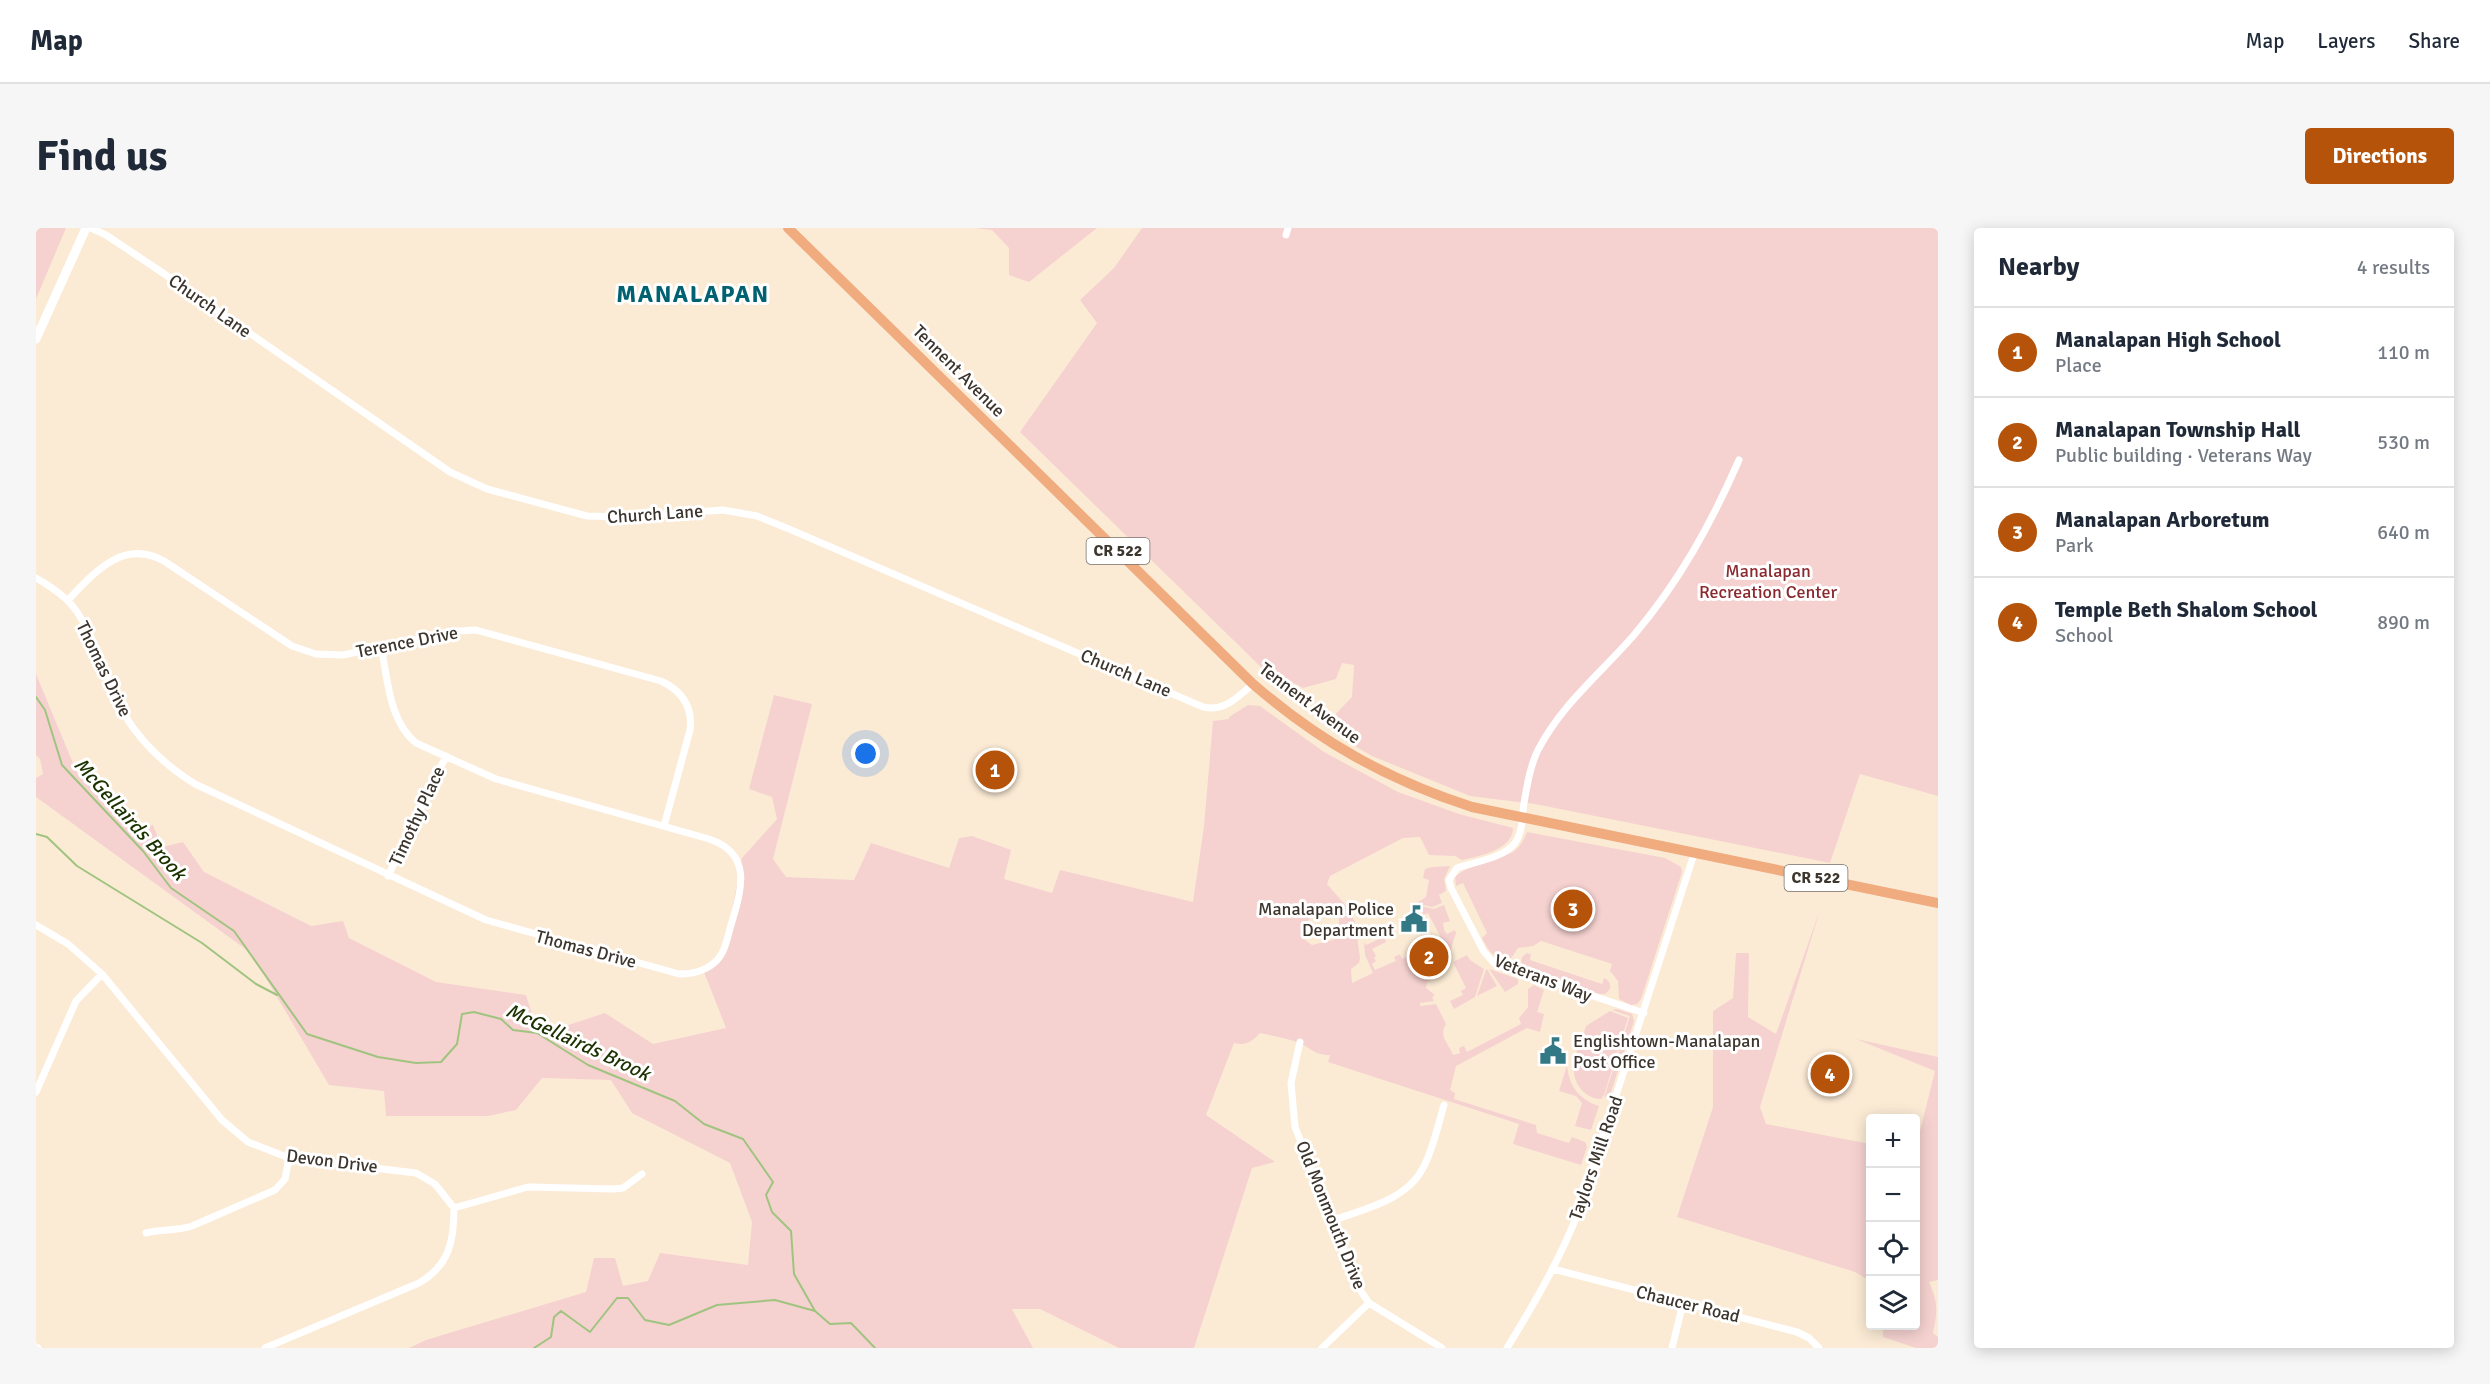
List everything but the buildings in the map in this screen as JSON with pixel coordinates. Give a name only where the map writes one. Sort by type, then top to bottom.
[{"type":"main road","name":"Tennent Avenue","points":[[788,228],[1253,684],[1319,735],[1374,768],[1442,797],[1472,807],[1938,903]]},
{"type":"street","points":[[36,339],[88,228]]},
{"type":"street","name":"Church Lane","points":[[88,228],[106,235],[450,472],[474,485],[556,509],[604,518],[714,510],[757,516],[1203,707],[1215,709],[1229,705],[1253,684]]},
{"type":"street","points":[[1522,818],[1530,775],[1539,749],[1568,704],[1632,637],[1675,582],[1703,536],[1739,460]]},
{"type":"street","name":"Terence Drive","points":[[68,600],[108,561],[122,555],[144,554],[164,561],[299,649],[333,656],[459,631],[476,630],[646,677],[670,686],[686,703],[691,726],[664,826]]},
{"type":"street","name":"Thomas Drive","points":[[36,578],[68,600],[83,622],[124,713],[144,742],[182,776],[210,792],[486,920],[674,973],[695,973],[713,964],[725,948],[742,885],[736,858],[725,847],[709,839],[496,779],[416,743],[403,730],[396,717],[381,648]]},
{"type":"street","name":"Timothy Place","points":[[388,876],[446,756]]},
{"type":"street","name":"Veterans Way","points":[[1522,818],[1519,836],[1512,847],[1457,868],[1451,875],[1450,885],[1484,952],[1498,964],[1644,1013]]},
{"type":"street","name":"Taylors Mill Road","points":[[1507,1348],[1553,1269],[1578,1213],[1694,854]]},
{"type":"street","name":"Devon Drive","points":[[36,925],[68,945],[102,974],[228,1127],[258,1148],[289,1158],[416,1173],[435,1184],[454,1208]]},
{"type":"street","points":[[36,1092],[76,1001],[102,974]]},
{"type":"street","name":"Old Monmouth Drive","points":[[1300,1042],[1291,1083],[1293,1116],[1299,1138],[1358,1287],[1369,1303],[1442,1348]]},
{"type":"street","points":[[1331,1221],[1390,1199],[1416,1179],[1424,1167],[1444,1105]]},
{"type":"street","points":[[146,1233],[164,1228],[178,1229],[192,1226],[275,1190],[285,1179],[289,1158]]},
{"type":"street","points":[[265,1348],[419,1283],[433,1273],[445,1260],[453,1243],[454,1208],[515,1189],[537,1186],[614,1190],[623,1188],[642,1174]]},
{"type":"street","name":"Chaucer Road","points":[[1553,1269],[1797,1332],[1809,1338],[1819,1348]]},
{"type":"street","points":[[1322,1348],[1369,1303]]},
{"type":"street","points":[[1672,1348],[1683,1303]]},
{"type":"green space","points":[[36,228],[66,228],[36,299]]},
{"type":"green space","points":[[975,228],[1097,228],[1029,282],[1009,275],[1009,248],[992,230]]},
{"type":"green space","name":"Manalapan Recreation Center","points":[[1142,228],[1938,228],[1938,796],[1860,774],[1830,863],[1535,804],[1470,796],[1372,756],[1348,742],[1326,724],[1352,697],[1354,665],[1342,663],[1336,679],[1303,688],[1264,670],[1020,432],[1097,323],[1080,300],[1114,268]]},
{"type":"green space","points":[[36,674],[78,775],[138,828],[153,825],[162,847],[183,842],[204,872],[311,926],[343,921],[349,938],[436,982],[526,995],[535,1024],[553,1030],[605,1013],[653,1044],[726,1028],[704,972],[725,947],[742,858],[777,819],[772,797],[749,789],[774,695],[812,704],[773,859],[786,877],[854,880],[871,843],[949,868],[959,838],[972,836],[1011,850],[1004,879],[1052,893],[1060,870],[1193,902],[1204,826],[1213,721],[1229,719],[1248,705],[1260,706],[1324,752],[1398,792],[1459,814],[1513,828],[1512,836],[1501,847],[1486,854],[1462,860],[1455,856],[1429,855],[1420,837],[1403,838],[1330,876],[1327,884],[1348,908],[1355,922],[1360,958],[1359,963],[1351,969],[1352,983],[1373,973],[1365,955],[1364,942],[1366,945],[1384,937],[1386,942],[1372,949],[1376,956],[1374,958],[1376,961],[1372,964],[1375,970],[1396,961],[1394,957],[1400,954],[1402,959],[1410,955],[1420,974],[1427,971],[1431,980],[1427,982],[1426,988],[1435,995],[1432,997],[1434,1001],[1420,1003],[1420,1006],[1436,1004],[1446,1024],[1443,1032],[1453,1055],[1460,1053],[1459,1048],[1464,1046],[1467,1052],[1521,1024],[1519,1018],[1528,1007],[1528,989],[1534,985],[1544,990],[1537,1012],[1544,1014],[1540,1032],[1527,1028],[1456,1066],[1450,1090],[1455,1093],[1454,1099],[1536,1125],[1537,1133],[1569,1143],[1572,1137],[1585,1142],[1587,1147],[1581,1165],[1513,1144],[1519,1124],[1328,1062],[1330,1055],[1316,1053],[1290,1040],[1260,1033],[1248,1042],[1234,1043],[1206,1115],[1275,1162],[1252,1168],[1194,1348],[1119,1348],[1040,1309],[1012,1309],[1033,1348],[409,1348],[426,1340],[586,1292],[594,1258],[615,1258],[623,1286],[648,1281],[660,1253],[748,1265],[752,1222],[730,1163],[632,1113],[611,1080],[542,1078],[516,1110],[488,1116],[386,1116],[384,1091],[329,1085],[251,953],[36,797],[36,778],[43,774],[40,759],[36,755]],"holes":[[[1319,911],[1332,912],[1339,917],[1339,929],[1333,940],[1312,945],[1304,939],[1305,927],[1312,916]]]},
{"type":"green space","points":[[1527,832],[1665,858],[1681,867],[1682,872],[1641,999],[1637,1004],[1631,1005],[1619,999],[1618,981],[1610,971],[1612,964],[1541,941],[1533,946],[1518,948],[1512,957],[1505,961],[1494,955],[1486,945],[1482,938],[1487,933],[1463,883],[1456,886],[1455,877],[1461,872],[1513,852],[1520,846]]},
{"type":"green space","points":[[1450,866],[1444,879],[1446,891],[1439,895],[1442,903],[1432,907],[1419,904],[1418,902],[1426,897],[1429,880],[1423,878],[1425,869]]},
{"type":"green space","points":[[1417,905],[1434,909],[1444,905],[1450,921],[1443,923],[1444,930],[1447,934],[1455,930],[1456,933],[1451,949],[1446,951],[1444,947],[1439,946],[1437,941],[1441,938],[1428,913],[1423,915],[1422,911],[1414,915],[1413,908]]},
{"type":"green space","points":[[1820,910],[1760,1107],[1766,1124],[1866,1143],[1866,1279],[1855,1272],[1677,1217],[1713,1107],[1713,1011],[1733,998],[1736,953],[1749,953],[1748,1017],[1776,1034]]},
{"type":"green space","points":[[1527,953],[1531,954],[1530,960],[1602,984],[1604,978],[1609,982],[1610,989],[1605,994],[1599,994],[1525,969],[1521,962],[1522,957]]},
{"type":"green space","points":[[1467,955],[1470,960],[1484,969],[1475,997],[1454,1009],[1450,1001],[1463,995],[1461,991],[1466,988],[1453,962]]},
{"type":"green space","points":[[1489,969],[1518,979],[1518,984],[1505,992]]},
{"type":"green space","points":[[1486,970],[1497,986],[1477,996]]},
{"type":"green space","points":[[1617,1009],[1632,1014],[1634,1021],[1611,1092],[1604,1098],[1630,1016],[1612,1010]]},
{"type":"green space","points":[[1610,1011],[1628,1018],[1604,1095],[1598,1099],[1585,1093],[1576,1082],[1575,1058],[1586,1026]]},
{"type":"green space","points":[[1856,1039],[1938,1057],[1938,1280],[1929,1282],[1936,1301],[1933,1333],[1938,1337],[1938,1348],[1916,1348],[1883,1337],[1883,1330],[1920,1330],[1920,1131],[1935,1071]]},
{"type":"green space","points":[[1567,1065],[1570,1080],[1576,1091],[1586,1100],[1599,1106],[1591,1130],[1575,1126],[1582,1103],[1576,1096],[1559,1091]]},
{"type":"waterway","name":"McGellairds Brook","points":[[36,697],[45,710],[62,765],[143,851],[171,888],[234,931],[307,1034],[378,1057],[416,1063],[441,1062],[457,1044],[462,1014],[474,1012],[501,1019],[513,1030],[537,1033],[588,1065],[675,1101],[704,1124],[743,1139],[773,1182],[766,1195],[772,1212],[791,1231],[794,1274],[815,1311],[830,1324],[851,1323],[875,1348]]},
{"type":"waterway","points":[[36,834],[47,837],[77,866],[202,943],[256,984],[277,995]]},
{"type":"waterway","points":[[534,1348],[551,1337],[554,1317],[561,1311],[590,1332],[617,1298],[628,1298],[645,1320],[669,1325],[717,1305],[775,1300],[815,1311]]},
{"type":"place","name":"Manalapan High School","points":[[995,770]]},
{"type":"place","name":"Manalapan Arboretum","points":[[1573,909]]},
{"type":"place","name":"Manalapan Police Department","points":[[1414,919]]},
{"type":"place","name":"Manalapan Township Hall","points":[[1429,957]]},
{"type":"place","name":"Englishtown-Manalapan Post Office","points":[[1553,1051]]},
{"type":"place","name":"Temple Beth Shalom School","points":[[1830,1074]]},
{"type":"district","name":"MANALAPAN","points":[[693,294]]}]
